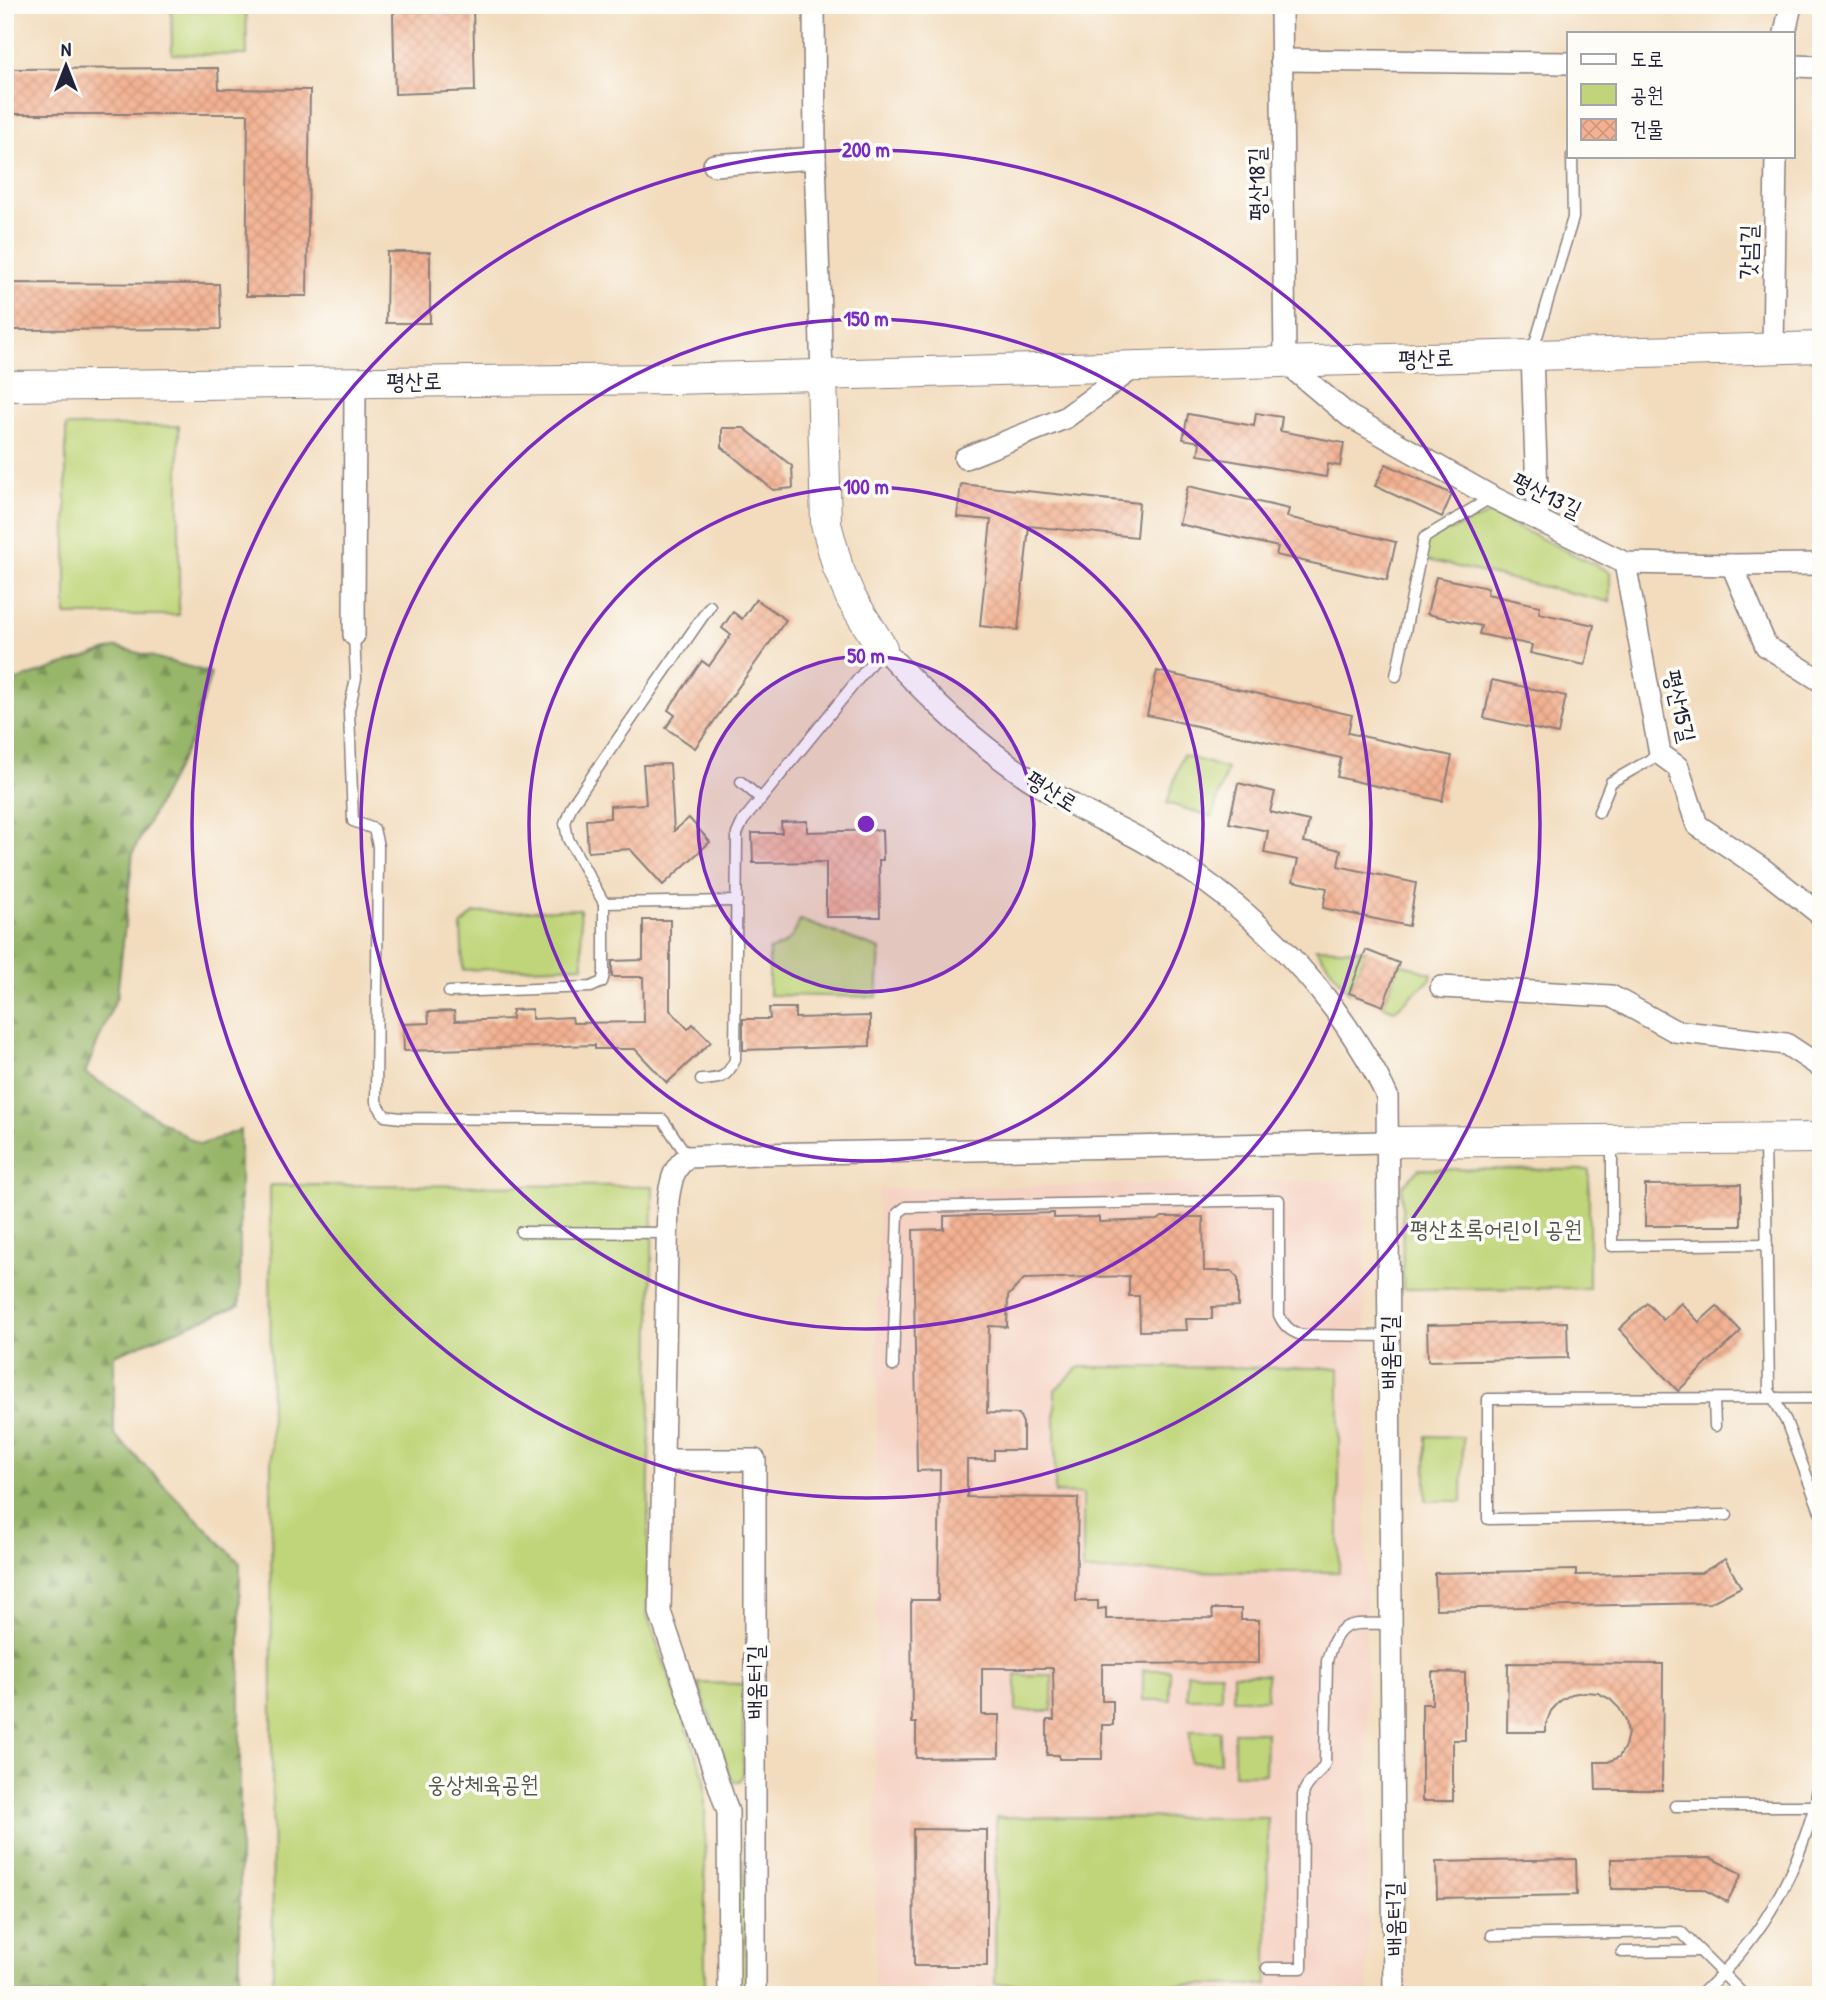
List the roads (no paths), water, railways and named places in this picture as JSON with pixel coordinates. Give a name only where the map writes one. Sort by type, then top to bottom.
[{"type":"street","name":"평산로","points":[[814,5],[815,158],[827,524],[838,568],[851,598],[883,648],[941,707],[1003,761],[1074,806],[1148,843],[1191,870],[1227,896],[1291,956],[1361,1046],[1387,1096],[1387,1142]]},
{"type":"street","name":"평산18길","points":[[1280,5],[1286,362]]},
{"type":"street","points":[[1785,32],[1791,5]]},
{"type":"street","points":[[1281,60],[1567,63]]},
{"type":"street","points":[[1794,66],[1821,67]]},
{"type":"street","points":[[715,164],[815,158]]},
{"type":"street","name":"갓넘길","points":[[1773,348],[1776,158]]},
{"type":"street","name":"평산로","points":[[5,386],[822,376],[1821,348]]},
{"type":"street","points":[[1532,355],[1538,519]]},
{"type":"street","name":"평산13길","points":[[1286,362],[1349,416],[1492,497],[1625,563],[1821,564]]},
{"type":"street","points":[[965,458],[1065,418],[1136,366]]},
{"type":"street","points":[[354,635],[355,382]]},
{"type":"street","name":"평산15길","points":[[1625,563],[1660,754],[1678,767],[1697,825],[1764,870],[1821,915]]},
{"type":"street","points":[[1732,565],[1766,646],[1821,681]]},
{"type":"street","points":[[1441,987],[1611,996],[1675,1031],[1786,1044],[1821,1067]]},
{"type":"street","points":[[729,1995],[728,1812],[660,1612],[668,1200],[673,1175],[679,1163],[688,1157],[773,1154],[1387,1142],[1821,1138]]},
{"type":"street","name":"배움터길","points":[[1387,1142],[1394,1995]]},
{"type":"street","name":"배움터길","points":[[663,1460],[755,1460],[755,1995]]},
{"type":"street","points":[[728,1812],[755,1811]]},
{"type":"lane","points":[[1532,355],[1573,218],[1572,158]]},
{"type":"lane","points":[[1396,676],[1424,538],[1492,497]]},
{"type":"lane","points":[[449,992],[591,987],[602,982],[604,903],[568,839],[565,823],[572,805],[710,606]]},
{"type":"lane","points":[[354,635],[356,678],[349,711],[353,821],[374,829],[378,846],[376,1102],[385,1116],[401,1118],[663,1120],[688,1157]]},
{"type":"lane","points":[[701,1080],[719,1079],[729,1072],[735,1060],[737,834],[743,821],[883,648]]},
{"type":"lane","points":[[1599,812],[1611,782],[1660,754]]},
{"type":"lane","points":[[741,782],[761,799]]},
{"type":"lane","points":[[604,903],[737,901]]},
{"type":"lane","points":[[1765,1137],[1769,1390],[1786,1421],[1821,1514]]},
{"type":"lane","points":[[1612,1139],[1612,1246],[1767,1244]]},
{"type":"lane","points":[[894,1366],[898,1213],[906,1207],[1279,1199],[1279,1315],[1283,1323],[1292,1332],[1301,1335],[1389,1336]]},
{"type":"lane","points":[[521,1232],[668,1233]]},
{"type":"lane","points":[[1727,1515],[1488,1519],[1488,1399],[1821,1398]]},
{"type":"lane","points":[[1714,1399],[1714,1426]]},
{"type":"lane","points":[[1267,1968],[1302,1968],[1303,1795],[1325,1763],[1329,1653],[1334,1640],[1349,1624],[1391,1624]]},
{"type":"lane","points":[[1700,1995],[1723,1973],[1765,1922],[1787,1882],[1815,1806],[1821,1765]]},
{"type":"lane","points":[[1675,1806],[1815,1806]]},
{"type":"lane","points":[[1492,1935],[1681,1932],[1744,1995]]},
{"type":"lane","points":[[1622,1952],[1700,1951]]},
{"type":"park label","name":"평산초록어린이 공원","points":[[1496,1229]]},
{"type":"park label","name":"웅상체육공원","points":[[483,1784]]}]
